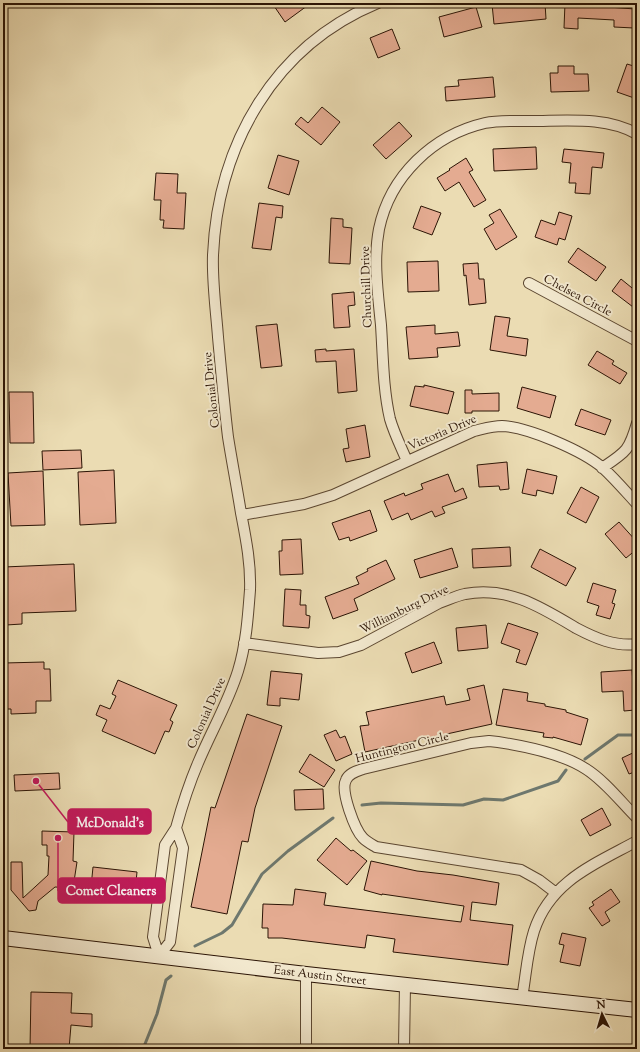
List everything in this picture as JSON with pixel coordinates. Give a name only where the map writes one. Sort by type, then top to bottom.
[{"type":"main road","name":"East Austin Street","points":[[3,938],[306,974],[637,1010]]},
{"type":"street","name":"Colonial Drive","points":[[159,956],[153,937],[165,845],[176,828],[193,774],[233,685],[244,643],[248,612],[250,571],[247,543],[226,416],[213,274],[214,239],[225,176],[231,157],[250,118],[264,94],[299,52],[333,26],[378,3]]},
{"type":"street","name":"Churchill Drive","points":[[407,461],[390,417],[386,390],[377,274],[377,243],[379,229],[382,216],[396,184],[417,160],[445,138],[486,123],[515,121],[578,121],[617,126],[637,134]]},
{"type":"street","name":"Chelsea Circle","points":[[528,283],[637,342]]},
{"type":"street","points":[[602,468],[625,452],[632,440],[637,423]]},
{"type":"street","name":"Victoria Drive","points":[[242,515],[304,504],[333,495],[474,431],[502,426],[517,428],[562,444],[576,451],[602,468],[637,504]]},
{"type":"street","name":"Williamburg Drive","points":[[244,643],[318,653],[338,652],[360,645],[439,603],[464,594],[493,592],[523,599],[535,604],[602,641],[637,644]]},
{"type":"street","name":"Huntington Circle","points":[[556,893],[529,874],[516,869],[376,847],[369,843],[359,833],[354,823],[345,792],[345,781],[354,772],[363,769],[471,743],[489,741],[498,742],[556,756],[577,764],[595,776],[637,818]]},
{"type":"street","points":[[159,956],[170,942],[183,848],[176,828]]},
{"type":"street","points":[[522,998],[534,932],[542,912],[561,887],[576,875],[637,841]]},
{"type":"street","points":[[306,974],[306,1049]]},
{"type":"street","points":[[404,1049],[405,985]]},
{"type":"building","points":[[272,3],[311,3],[285,22]]},
{"type":"building","points":[[545,3],[546,19],[494,24],[492,4]]},
{"type":"building","points":[[565,3],[608,3],[608,7],[635,9],[634,28],[614,27],[614,20],[578,18],[578,29],[564,28]]},
{"type":"building","points":[[476,7],[482,27],[444,37],[439,17]]},
{"type":"building","points":[[392,29],[400,49],[378,58],[370,38]]},
{"type":"building","points":[[627,64],[637,67],[637,99],[617,92]]},
{"type":"building","points":[[558,66],[574,66],[574,74],[588,74],[589,91],[551,92],[550,73],[558,73]]},
{"type":"building","points":[[493,77],[495,97],[446,101],[445,87],[459,86],[458,80]]},
{"type":"building","points":[[322,107],[340,122],[321,145],[295,124],[301,117],[308,123]]},
{"type":"building","points":[[399,122],[412,136],[386,159],[373,145]]},
{"type":"building","points":[[536,147],[537,169],[494,171],[493,149]]},
{"type":"building","points":[[564,149],[604,153],[602,168],[592,167],[590,194],[575,193],[576,183],[569,183],[571,163],[562,162]]},
{"type":"building","points":[[278,155],[299,161],[289,195],[268,188]]},
{"type":"building","points":[[466,158],[473,170],[469,172],[486,200],[474,207],[459,182],[445,191],[437,178]]},
{"type":"building","points":[[156,173],[178,174],[177,193],[186,193],[184,229],[163,228],[164,220],[160,220],[161,200],[154,200]]},
{"type":"building","points":[[259,203],[283,206],[282,218],[276,217],[271,250],[252,248]]},
{"type":"building","points":[[421,206],[441,213],[432,235],[413,228]]},
{"type":"building","points":[[500,209],[517,237],[496,250],[484,229],[494,223],[489,215]]},
{"type":"building","points":[[559,212],[572,216],[565,240],[559,238],[557,245],[535,237],[541,220],[555,225]]},
{"type":"building","points":[[331,218],[343,219],[343,227],[352,228],[350,264],[329,263]]},
{"type":"building","points":[[578,248],[606,267],[596,281],[568,262]]},
{"type":"building","points":[[438,261],[439,291],[408,292],[407,262]]},
{"type":"building","points":[[478,263],[479,279],[484,279],[486,303],[469,305],[466,275],[464,276],[463,264]]},
{"type":"building","points":[[621,279],[637,292],[637,310],[612,291]]},
{"type":"building","points":[[354,292],[355,305],[348,306],[350,327],[334,328],[332,294]]},
{"type":"building","points":[[495,316],[510,318],[507,336],[528,339],[526,356],[490,350]]},
{"type":"building","points":[[277,324],[282,366],[261,368],[256,326]]},
{"type":"building","points":[[435,325],[435,334],[458,332],[460,346],[437,348],[438,357],[409,359],[406,327]]},
{"type":"building","points":[[326,349],[326,351],[354,349],[357,391],[338,393],[336,361],[316,362],[315,350]]},
{"type":"building","points":[[597,351],[614,361],[612,364],[627,373],[620,384],[588,365]]},
{"type":"building","points":[[424,385],[454,392],[448,414],[410,406],[415,386],[424,387]]},
{"type":"building","points":[[522,387],[556,396],[550,418],[517,408]]},
{"type":"building","points":[[465,390],[472,390],[472,394],[499,393],[499,411],[472,411],[472,413],[465,413]]},
{"type":"building","points":[[9,392],[33,392],[34,443],[10,443]]},
{"type":"building","points":[[581,409],[611,420],[605,435],[575,425]]},
{"type":"building","points":[[365,425],[370,457],[346,462],[343,449],[349,448],[346,429]]},
{"type":"building","points":[[81,450],[82,468],[43,470],[42,451]]},
{"type":"building","points":[[507,462],[509,489],[500,490],[499,486],[479,487],[477,465]]},
{"type":"building","points":[[527,469],[557,476],[553,494],[537,490],[536,496],[522,493]]},
{"type":"building","points":[[114,470],[116,523],[80,525],[78,472]]},
{"type":"building","points":[[43,471],[45,525],[11,526],[8,473]]},
{"type":"building","points":[[448,474],[455,492],[463,488],[467,498],[442,507],[445,513],[435,517],[432,511],[411,520],[408,513],[392,520],[384,501],[404,493],[405,496],[423,489],[421,484]]},
{"type":"building","points":[[581,487],[599,497],[586,523],[567,513]]},
{"type":"building","points":[[370,510],[377,531],[350,541],[349,537],[339,540],[332,523]]},
{"type":"building","points":[[619,522],[637,542],[637,549],[626,558],[605,534]]},
{"type":"building","points":[[301,539],[303,574],[280,575],[279,551],[282,551],[282,540]]},
{"type":"building","points":[[510,547],[511,566],[473,568],[472,549]]},
{"type":"building","points":[[452,548],[458,567],[420,578],[414,560]]},
{"type":"building","points":[[540,549],[576,568],[566,586],[531,567]]},
{"type":"building","points":[[386,560],[395,579],[354,599],[358,610],[333,619],[325,597],[359,584],[356,577],[368,571],[367,569]]},
{"type":"building","points":[[74,564],[76,611],[22,613],[22,624],[6,625],[4,567]]},
{"type":"building","points":[[593,583],[616,590],[612,603],[615,604],[610,619],[596,615],[599,606],[587,602]]},
{"type":"building","points":[[285,589],[301,590],[300,605],[306,605],[306,615],[310,616],[309,628],[283,626]]},
{"type":"building","points":[[508,623],[538,633],[526,665],[516,662],[520,650],[501,643]]},
{"type":"building","points":[[486,625],[488,648],[458,651],[456,628]]},
{"type":"building","points":[[434,642],[442,663],[412,673],[405,653]]},
{"type":"building","points":[[44,662],[44,669],[50,669],[51,701],[36,701],[36,713],[11,714],[11,709],[5,709],[4,663]]},
{"type":"building","points":[[632,670],[635,710],[624,711],[623,691],[602,692],[601,672]]},
{"type":"building","points":[[271,671],[302,674],[299,700],[280,698],[280,706],[267,705]]},
{"type":"building","points":[[118,680],[177,705],[170,720],[173,722],[169,732],[165,731],[155,754],[102,731],[107,720],[96,715],[100,705],[110,709],[116,696],[112,694]]},
{"type":"building","points":[[484,685],[492,724],[365,752],[360,726],[369,725],[366,712],[444,696],[446,705],[470,700],[467,689]]},
{"type":"building","points":[[503,689],[528,693],[527,701],[566,710],[566,712],[588,719],[581,745],[553,737],[543,737],[544,733],[496,725]]},
{"type":"building","points":[[247,714],[282,726],[255,808],[248,842],[242,841],[227,914],[191,907],[211,807],[215,808]]},
{"type":"building","points":[[336,730],[340,738],[345,736],[352,754],[336,761],[324,735]]},
{"type":"building","points":[[637,751],[637,771],[629,774],[622,758]]},
{"type":"building","points":[[310,754],[335,770],[324,787],[299,772]]},
{"type":"building","points":[[59,773],[60,789],[15,791],[14,775]]},
{"type":"building","points":[[323,789],[324,809],[295,810],[294,790]]},
{"type":"building","points":[[602,808],[611,825],[590,836],[581,820]]},
{"type":"building","points":[[42,831],[74,832],[73,861],[77,862],[73,888],[55,887],[38,901],[36,910],[29,911],[11,890],[11,862],[22,862],[23,898],[48,875],[49,856],[47,856],[47,845],[42,845]]},
{"type":"building","points":[[336,838],[351,851],[353,850],[367,861],[347,885],[317,860]]},
{"type":"building","points":[[371,861],[417,871],[453,875],[499,883],[496,905],[472,902],[470,920],[513,925],[508,965],[393,952],[395,939],[367,935],[365,948],[282,938],[268,938],[268,928],[262,928],[263,904],[293,905],[295,889],[326,893],[324,905],[461,922],[464,906],[382,895],[364,890]]},
{"type":"building","points":[[93,867],[137,872],[134,902],[90,897]]},
{"type":"building","points":[[611,889],[620,902],[605,912],[610,921],[602,926],[589,908],[594,905],[592,902]]},
{"type":"building","points":[[562,933],[586,938],[580,966],[560,962],[564,945],[559,944]]},
{"type":"building","points":[[31,992],[72,993],[71,1013],[92,1014],[92,1027],[71,1025],[69,1049],[30,1049]]},
{"type":"waterway","points":[[585,759],[618,735],[637,735]]},
{"type":"waterway","points":[[362,805],[381,803],[463,805],[484,799],[503,800],[558,781],[566,770]]},
{"type":"waterway","points":[[195,946],[222,933],[232,925],[262,874],[288,851],[333,818]]},
{"type":"waterway","points":[[143,1049],[157,1014],[166,980],[171,976]]},
{"type":"place","name":"McDonald's","points":[[36,781]]},
{"type":"place","name":"Comet Cleaners","points":[[58,838]]}]
